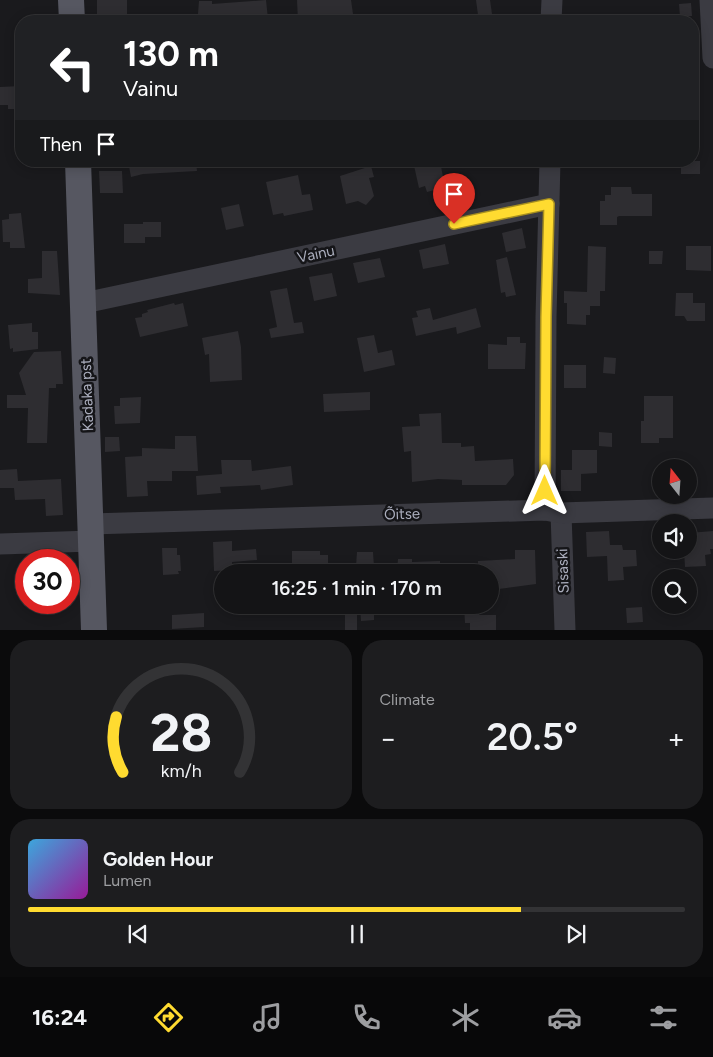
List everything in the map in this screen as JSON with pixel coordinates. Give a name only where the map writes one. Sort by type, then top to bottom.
[{"type":"main road","points":[[71,0],[72,15]]},
{"type":"main road","name":"Kadaka pst","points":[[78,167],[94,630]]},
{"type":"street","points":[[551,15],[552,0]]},
{"type":"street","points":[[710,0],[713,58]]},
{"type":"street","name":"Sisaski","points":[[550,167],[546,317],[553,512],[565,630]]},
{"type":"street","name":"Vainu","points":[[84,303],[549,204]]},
{"type":"street","name":"Õitse","points":[[0,544],[91,532],[553,512],[713,508]]},
{"type":"building","points":[[97,0],[127,0],[127,15],[97,15]]},
{"type":"building","points":[[266,0],[268,15],[198,14],[199,1],[212,1],[212,4]]},
{"type":"building","points":[[297,0],[351,0],[353,15],[298,15]]},
{"type":"building","points":[[476,0],[490,0],[492,14],[478,15]]},
{"type":"building","points":[[691,3],[692,15],[680,15],[679,4]]},
{"type":"building","points":[[15,86],[15,109],[8,109],[8,105],[0,105],[0,87]]},
{"type":"building","points":[[700,161],[700,174],[681,174],[681,167],[699,167]]},
{"type":"building","points":[[129,167],[197,167],[197,171],[143,174],[131,177]]},
{"type":"building","points":[[371,167],[374,177],[369,178],[374,196],[366,205],[358,201],[346,204],[340,176]]},
{"type":"building","points":[[414,167],[441,167],[444,182],[436,184],[438,189],[427,192],[425,186],[419,188]]},
{"type":"building","points":[[99,171],[122,171],[123,193],[100,193]]},
{"type":"building","points":[[298,175],[302,195],[310,194],[313,210],[284,216],[283,213],[273,215],[266,182]]},
{"type":"building","points":[[611,187],[631,187],[632,194],[652,194],[652,216],[619,216],[617,217],[617,225],[600,225],[600,201],[605,201],[605,195],[611,195]]},
{"type":"building","points":[[239,204],[244,226],[226,230],[221,208]]},
{"type":"building","points":[[21,213],[25,248],[10,248],[10,242],[3,242],[2,220],[9,219],[9,214]]},
{"type":"building","points":[[143,222],[161,222],[161,237],[145,237],[145,243],[124,243],[124,224],[143,224]]},
{"type":"building","points":[[522,228],[526,248],[506,252],[502,233]]},
{"type":"building","points":[[445,244],[449,264],[423,269],[419,250]]},
{"type":"building","points":[[588,246],[606,247],[605,291],[600,291],[600,306],[590,306],[590,315],[586,315],[586,325],[567,324],[567,303],[564,303],[564,291],[587,292]]},
{"type":"building","points":[[686,246],[711,246],[711,271],[686,270]]},
{"type":"building","points":[[42,251],[57,251],[60,295],[28,293],[28,279],[42,278]]},
{"type":"building","points":[[649,251],[663,251],[662,264],[649,264]]},
{"type":"building","points":[[507,257],[516,295],[506,297],[505,292],[501,293],[496,260]]},
{"type":"building","points":[[380,258],[385,277],[358,283],[353,263]]},
{"type":"building","points":[[332,273],[337,296],[314,301],[309,277]]},
{"type":"building","points":[[287,288],[294,323],[302,322],[304,333],[271,338],[269,329],[277,327],[270,291]]},
{"type":"building","points":[[676,293],[693,293],[693,303],[705,303],[705,321],[687,321],[684,316],[675,316]]},
{"type":"building","points":[[174,303],[175,305],[183,303],[188,326],[140,337],[135,318],[142,317],[142,314],[148,312],[147,310]]},
{"type":"building","points":[[430,308],[433,320],[476,308],[481,327],[457,334],[456,327],[416,336],[412,318],[418,317],[416,311]]},
{"type":"building","points":[[32,323],[32,332],[38,332],[38,349],[13,352],[13,348],[10,349],[8,325]]},
{"type":"building","points":[[238,331],[241,347],[242,380],[210,382],[209,354],[205,355],[202,338]]},
{"type":"building","points":[[374,335],[378,353],[392,350],[395,365],[364,372],[357,338]]},
{"type":"building","points":[[507,337],[520,337],[520,343],[526,343],[525,369],[488,369],[488,344],[507,345]]},
{"type":"building","points":[[61,351],[63,384],[56,384],[56,388],[49,388],[47,443],[27,443],[28,408],[7,408],[7,395],[26,395],[19,373],[34,352]]},
{"type":"building","points":[[604,357],[616,358],[615,374],[603,373]]},
{"type":"building","points":[[564,365],[586,365],[586,388],[564,388]]},
{"type":"building","points":[[370,392],[370,410],[324,412],[323,394]]},
{"type":"building","points":[[644,396],[673,396],[673,438],[659,438],[659,443],[641,443],[641,421],[644,421]]},
{"type":"building","points":[[141,397],[140,423],[115,424],[114,406],[120,406],[120,398]]},
{"type":"building","points":[[441,413],[442,443],[461,443],[461,447],[474,446],[475,461],[513,459],[514,475],[506,485],[462,485],[462,480],[438,479],[412,482],[411,451],[404,452],[402,427],[420,426],[419,414]]},
{"type":"building","points":[[599,432],[612,433],[612,447],[599,446]]},
{"type":"building","points":[[175,436],[196,436],[198,471],[172,471],[172,481],[147,481],[148,496],[127,497],[125,457],[142,456],[142,448],[175,449]]},
{"type":"building","points":[[105,437],[119,437],[120,451],[105,452]]},
{"type":"building","points":[[572,450],[597,450],[597,473],[581,474],[581,491],[561,491],[561,470],[572,470]]},
{"type":"building","points":[[221,460],[251,460],[252,471],[291,466],[293,485],[261,490],[260,485],[220,487],[221,493],[197,495],[196,476],[222,474]]},
{"type":"building","points":[[17,469],[18,481],[61,479],[63,515],[46,516],[45,499],[15,500],[14,488],[0,488],[0,470]]},
{"type":"building","points":[[609,531],[610,545],[622,545],[623,550],[636,550],[637,566],[623,567],[624,580],[608,581],[607,556],[587,557],[586,532]]},
{"type":"building","points":[[713,531],[713,549],[710,549],[711,554],[705,555],[706,566],[685,567],[685,559],[697,559],[697,532]]},
{"type":"building","points":[[232,541],[232,551],[256,549],[257,560],[232,562],[232,564],[214,564],[214,571],[213,542]]},
{"type":"building","points":[[162,548],[177,548],[177,555],[180,555],[181,571],[178,571],[179,574],[163,575]]},
{"type":"building","points":[[515,550],[535,550],[536,584],[499,589],[499,564],[478,564],[478,561],[515,559]]},
{"type":"building","points":[[292,551],[320,551],[320,555],[328,555],[328,564],[292,564]]},
{"type":"building","points":[[357,552],[373,552],[374,564],[356,564]]},
{"type":"building","points":[[398,559],[412,559],[412,562],[440,561],[440,564],[398,564]]},
{"type":"building","points":[[642,607],[643,622],[627,623],[626,608]]},
{"type":"building","points":[[204,613],[204,627],[172,629],[172,615]]},
{"type":"building","points":[[357,614],[357,630],[345,630],[345,615]]},
{"type":"building","points":[[361,614],[374,614],[374,620],[361,621]]},
{"type":"building","points":[[464,614],[496,615],[496,630],[470,630],[470,623],[465,623]]},
{"type":"route","points":[[454,224],[549,204],[545,491]]}]
